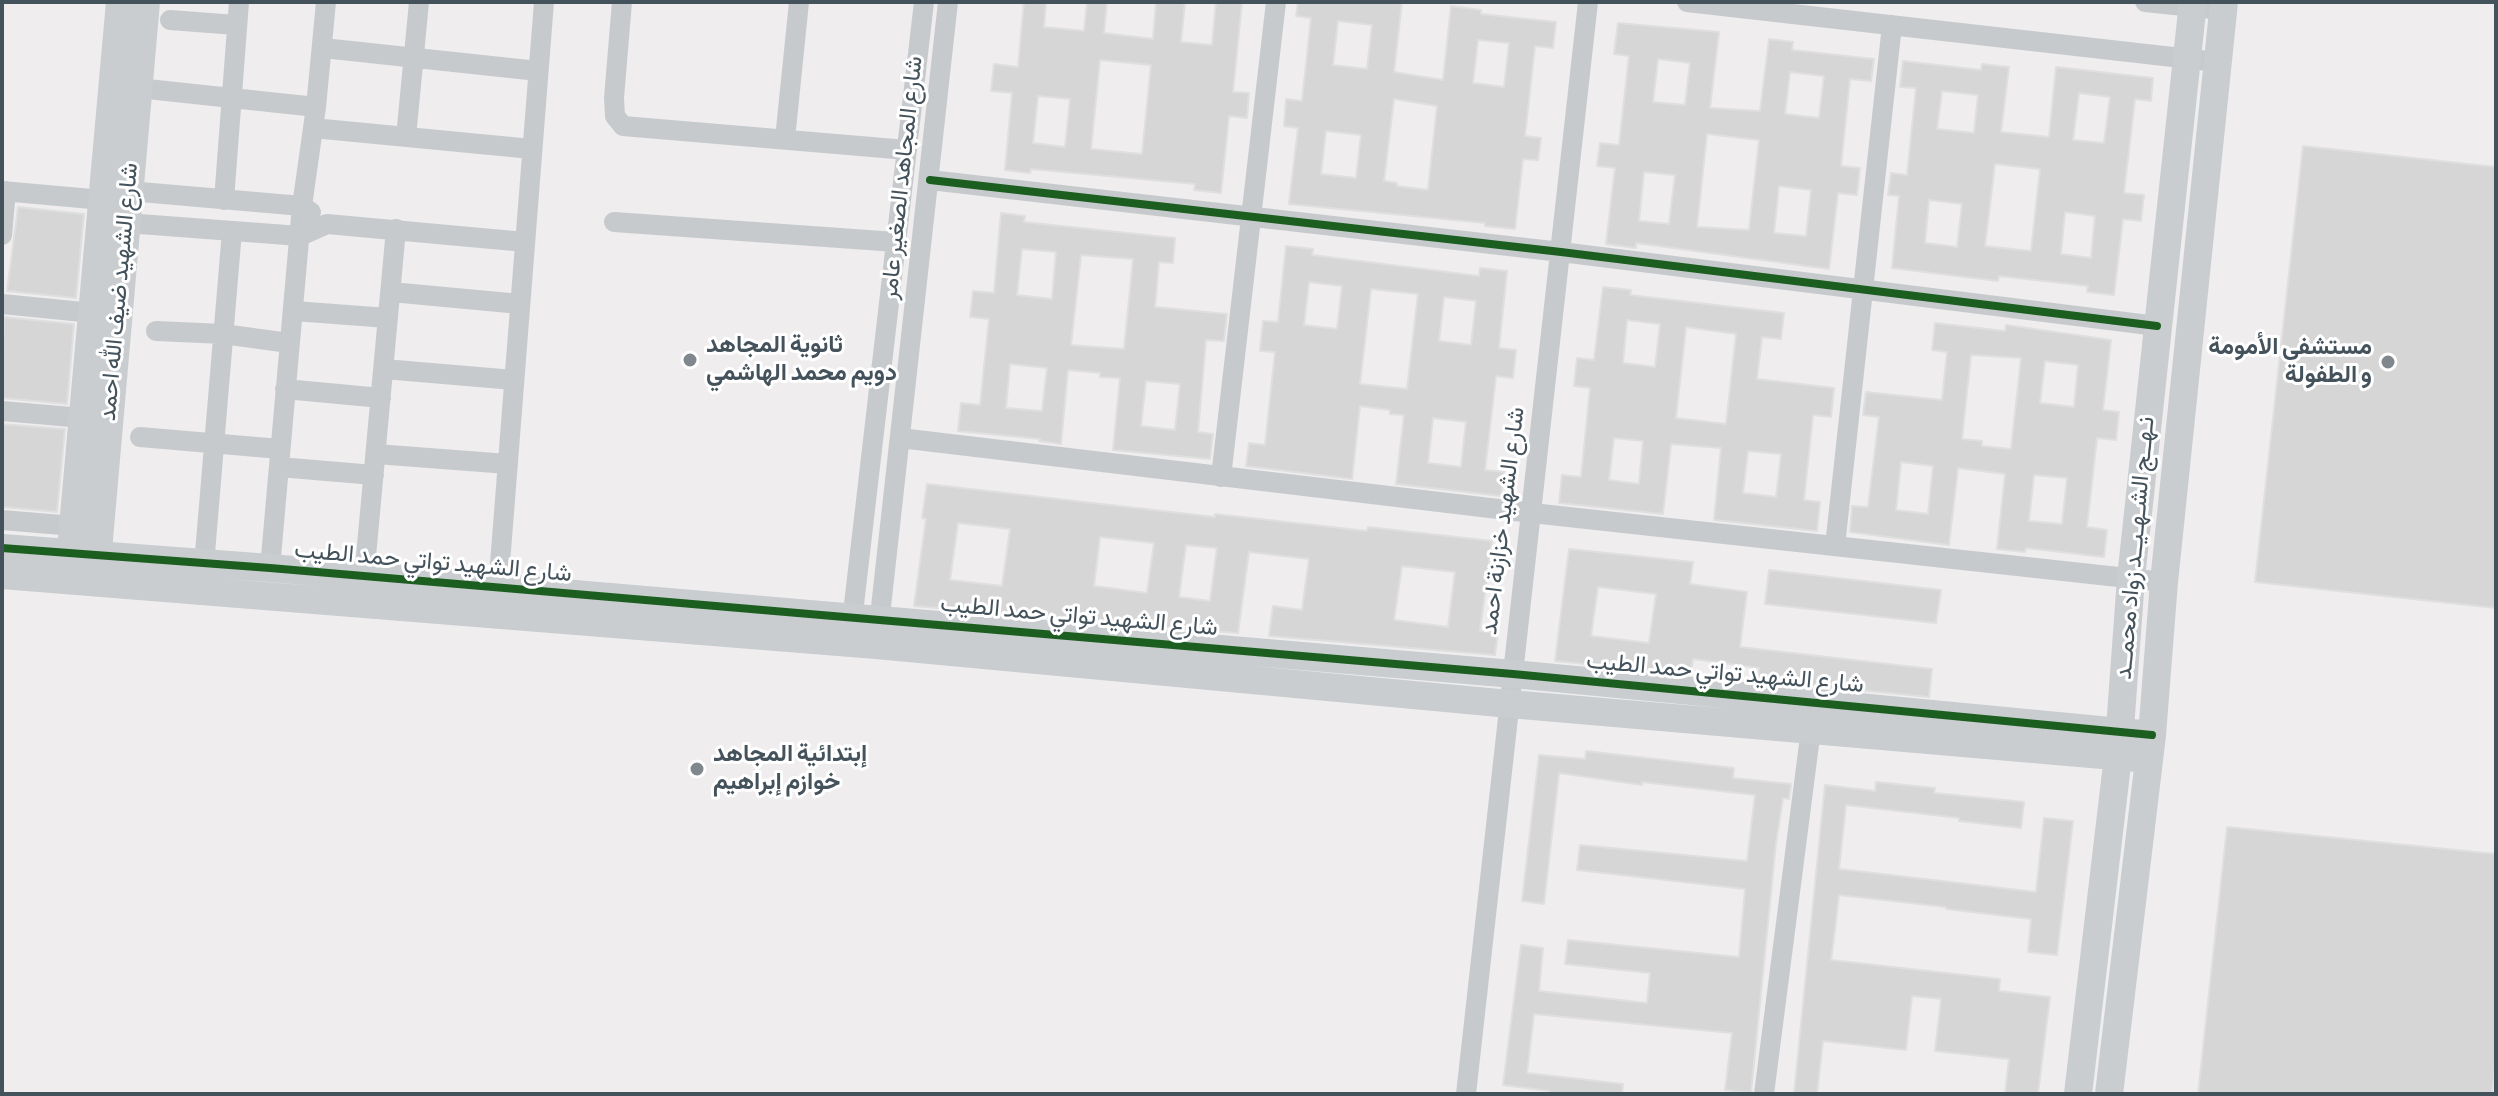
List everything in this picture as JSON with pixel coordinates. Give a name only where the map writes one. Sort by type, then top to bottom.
[{"type":"street","name":"شارع الشهيد ضيف الله احمد","points":[[81,560],[126,223],[116,196],[120,2]]},
{"type":"street","name":"شارع الشهيد ضيف الله احمد","points":[[81,560],[83,418],[93,313],[138,88],[146,2]]},
{"type":"street","points":[[224,200],[239,2]]},
{"type":"street","points":[[270,568],[302,206],[326,2]]},
{"type":"street","points":[[406,137],[419,2]]},
{"type":"street","points":[[498,589],[544,2]]},
{"type":"street","points":[[622,2],[614,98],[615,116],[623,126],[907,150]]},
{"type":"street","points":[[785,139],[799,2]]},
{"type":"street","name":"شارع المجاهد الصغير عامر","points":[[864,632],[896,242],[924,2]]},
{"type":"street","name":"شارع المجاهد الصغير عامر","points":[[864,632],[900,438],[948,2]]},
{"type":"street","points":[[1221,477],[1276,2]]},
{"type":"street","name":"شارع الشهيد خزازنة احمد","points":[[1466,1094],[1588,2]]},
{"type":"street","points":[[1687,2],[2217,62]]},
{"type":"street","points":[[2145,2],[2223,6]]},
{"type":"street","name":"نـهــج الشـهـيــد زواد محمــد","points":[[2078,1094],[2120,743],[2131,578],[2192,4]]},
{"type":"street","name":"نـهــج الشـهـيــد زواد محمــد","points":[[2109,1094],[2150,747],[2223,6]]},
{"type":"street","points":[[170,20],[236,25]]},
{"type":"street","points":[[1835,546],[1892,25]]},
{"type":"street","points":[[323,48],[538,71]]},
{"type":"street","points":[[138,88],[316,107]]},
{"type":"street","points":[[313,128],[532,149]]},
{"type":"street","points":[[930,180],[1561,252],[2157,326]]},
{"type":"street","points":[[2,235],[4,191],[302,206],[327,224]]},
{"type":"street","points":[[614,222],[896,242]]},
{"type":"street","points":[[126,223],[300,236],[327,224],[525,242]]},
{"type":"street","points":[[364,578],[396,229]]},
{"type":"street","points":[[204,565],[232,231]]},
{"type":"street","points":[[391,292],[520,304]]},
{"type":"street","points":[[2,304],[93,313]]},
{"type":"street","points":[[294,311],[388,318]]},
{"type":"street","points":[[156,331],[223,334],[289,343]]},
{"type":"street","points":[[384,369],[514,380]]},
{"type":"street","points":[[285,389],[381,398]]},
{"type":"street","points":[[2,411],[83,418]]},
{"type":"street","points":[[140,437],[214,443],[374,475]]},
{"type":"street","points":[[900,438],[1532,513],[2164,582]]},
{"type":"street","points":[[376,454],[508,464]]},
{"type":"street","points":[[2,520],[81,560]]},
{"type":"street","name":"شارع الشهيد تواتي حمد الطيب","points":[[2,548],[81,560],[864,632],[1513,674],[2150,747]]},
{"type":"street","name":"شارع الشهيد تواتي حمد الطيب","points":[[2,575],[81,560],[270,568],[498,589],[1510,704],[1811,729],[2120,743]]},
{"type":"street","points":[[1764,1094],[1811,729]]},
{"type":"building","points":[[1024,2],[1046,2],[1044,27],[1084,31],[1087,2],[1107,2],[1104,33],[1153,39],[1156,2],[1185,2],[1181,42],[1212,45],[1216,2],[1242,2],[1233,92],[1249,93],[1247,118],[1229,116],[1221,193],[1194,190],[1195,184],[1031,169],[1030,173],[1005,170],[1012,93],[991,91],[994,64],[1018,67]],"holes":[[[1100,60],[1151,65],[1142,154],[1091,149]],[[1038,96],[1070,99],[1065,147],[1033,143]]]},
{"type":"building","points":[[1298,2],[1402,2],[1394,72],[1443,80],[1451,6],[1481,10],[1481,14],[1556,22],[1553,48],[1535,46],[1525,136],[1541,138],[1538,160],[1523,159],[1515,229],[1485,226],[1485,223],[1289,204],[1298,128],[1284,126],[1286,99],[1302,101],[1311,18],[1296,16]],"holes":[[[1338,21],[1372,25],[1367,69],[1333,65]],[[1478,40],[1509,43],[1504,87],[1473,83]],[[1394,99],[1437,106],[1428,190],[1384,181]],[[1326,131],[1361,135],[1356,178],[1321,174]]]},
{"type":"building","points":[[1618,23],[1719,32],[1710,108],[1760,111],[1769,39],[1793,42],[1792,50],[1874,59],[1871,81],[1850,79],[1841,166],[1860,168],[1857,195],[1838,193],[1829,269],[1636,243],[1636,248],[1606,244],[1615,168],[1597,166],[1600,143],[1619,145],[1629,56],[1614,54]],"holes":[[[1658,59],[1690,63],[1685,105],[1653,102]],[[1790,72],[1824,76],[1819,118],[1785,114]],[[1707,134],[1759,140],[1749,230],[1697,227]],[[1644,172],[1675,175],[1669,224],[1639,221]],[[1779,186],[1811,190],[1806,236],[1774,233]]]},
{"type":"building","points":[[1903,61],[1981,70],[1982,64],[2009,67],[2001,132],[2049,137],[2056,67],[2153,78],[2151,101],[2135,99],[2124,193],[2144,195],[2141,221],[2123,219],[2114,295],[2087,292],[2088,286],[1999,276],[1998,281],[1892,268],[1899,196],[1888,195],[1891,173],[1907,175],[1916,88],[1900,87]],"holes":[[[1942,91],[1978,95],[1974,133],[1937,129]],[[2079,93],[2110,97],[2104,143],[2073,140]],[[1995,164],[2040,169],[2031,251],[1985,246]],[[1929,200],[1962,204],[1957,247],[1925,243]],[[2065,212],[2095,216],[2091,258],[2061,254]]]},
{"type":"building","name":"مستشفى الأمومة و الطفولة","points":[[2303,146],[2496,167],[2496,608],[2255,582]]},
{"type":"building","points":[[18,207],[84,214],[76,298],[7,291]]},
{"type":"building","points":[[1001,213],[1025,216],[1024,222],[1175,238],[1173,263],[1159,262],[1155,307],[1227,314],[1224,341],[1206,340],[1198,432],[1213,434],[1210,459],[1113,450],[1120,378],[1100,377],[1100,373],[1068,370],[1061,444],[958,431],[961,403],[980,405],[989,319],[970,317],[973,291],[994,293]],"holes":[[[1022,249],[1056,252],[1052,299],[1017,295]],[[1081,255],[1133,259],[1124,349],[1071,345]],[[1010,364],[1047,368],[1042,411],[1006,408]],[[1146,381],[1180,384],[1175,430],[1141,426]]]},
{"type":"building","points":[[1286,246],[1313,249],[1312,255],[1479,276],[1480,268],[1507,271],[1499,348],[1516,350],[1513,378],[1496,376],[1485,470],[1504,472],[1501,496],[1396,484],[1404,415],[1360,406],[1352,479],[1246,466],[1249,443],[1265,445],[1275,352],[1260,351],[1263,321],[1278,322]],"holes":[[[1309,282],[1342,286],[1337,329],[1304,325]],[[1371,289],[1418,294],[1407,389],[1360,384]],[[1444,297],[1476,301],[1471,345],[1439,341]],[[1433,418],[1466,422],[1461,467],[1428,463]]]},
{"type":"building","points":[[1603,287],[1631,290],[1630,295],[1784,313],[1781,339],[1762,337],[1757,379],[1834,388],[1831,417],[1813,415],[1804,500],[1820,502],[1817,531],[1714,520],[1721,448],[1671,444],[1663,514],[1559,503],[1562,475],[1581,477],[1590,388],[1574,386],[1577,358],[1594,360]],"holes":[[[1627,320],[1660,324],[1655,367],[1623,363]],[[1686,327],[1736,334],[1726,424],[1676,418]],[[1614,438],[1643,441],[1639,484],[1609,480]],[[1748,451],[1781,454],[1776,497],[1743,493]]]},
{"type":"building","points":[[4,317],[74,324],[67,404],[2,398]]},
{"type":"building","points":[[1935,323],[2005,331],[2006,325],[2111,340],[2103,410],[2119,412],[2116,440],[2097,438],[2087,527],[2107,530],[2104,557],[2026,548],[2025,552],[1997,549],[2005,474],[1958,468],[1949,545],[1850,532],[1852,506],[1868,507],[1879,417],[1863,415],[1866,392],[1942,400],[1947,352],[1932,350]],"holes":[[[1971,355],[2021,358],[2011,449],[1982,446],[1982,441],[1962,439]],[[2045,361],[2078,365],[2074,407],[2040,403]],[[1901,462],[1933,466],[1928,514],[1896,510]],[[2034,475],[2067,478],[2062,524],[2029,521]]]},
{"type":"building","points":[[2,424],[65,429],[57,512],[2,507]]},
{"type":"building","points":[[927,484],[1215,517],[1215,514],[1367,531],[1368,527],[1492,541],[1480,631],[1498,633],[1495,655],[1269,636],[1273,606],[1302,610],[1309,559],[1249,552],[1238,633],[914,606],[926,519],[922,518]],"holes":[[[958,523],[1010,529],[1002,586],[950,580]],[[1100,537],[1154,543],[1147,593],[1094,586]],[[1186,545],[1217,548],[1210,601],[1179,597]],[[1402,566],[1455,572],[1448,627],[1394,620]]]},
{"type":"building","points":[[1569,549],[1693,562],[1690,584],[1747,592],[1740,647],[1932,669],[1929,697],[1758,680],[1759,668],[1693,659],[1691,674],[1555,661]],"holes":[[[1598,587],[1656,594],[1649,643],[1591,636]]]},
{"type":"building","points":[[1769,570],[1941,590],[1936,623],[1765,604]]},
{"type":"building","points":[[1586,751],[1734,768],[1733,778],[1791,784],[1789,799],[1783,798],[1776,843],[1751,1093],[1725,1090],[1732,1033],[1534,1014],[1527,1073],[1623,1084],[1622,1094],[1548,1094],[1549,1091],[1503,1085],[1521,945],[1543,948],[1539,991],[1647,1003],[1650,973],[1565,964],[1568,940],[1739,957],[1745,889],[1577,870],[1580,845],[1747,861],[1755,795],[1642,782],[1642,785],[1559,773],[1544,904],[1522,901],[1539,755],[1585,759]]},
{"type":"building","points":[[1876,782],[1935,788],[1934,793],[2024,802],[2021,828],[1846,805],[1839,869],[2036,892],[2044,818],[2073,821],[2057,955],[2028,952],[2031,919],[1839,895],[1831,960],[2000,979],[1999,991],[2050,997],[2038,1094],[2005,1094],[2009,1059],[1935,1051],[1941,999],[1912,996],[1906,1050],[1823,1041],[1817,1094],[1794,1094],[1825,785],[1875,791]]},
{"type":"building","points":[[2227,827],[2496,854],[2496,1056],[2492,1094],[2198,1094]]},
{"type":"cycle path","points":[[930,180],[1561,252],[2157,326]]},
{"type":"cycle path","points":[[2,548],[1513,674],[2152,735]]},
{"type":"place","name":"ثانوية المجاهد دويم محمد الهاشمي","points":[[690,360]]},
{"type":"place","name":"مستشفى الأمومة و الطفولة","points":[[2388,362]]},
{"type":"place","name":"إبتدائية المجاهد خوازم إبراهيم","points":[[697,769]]}]
